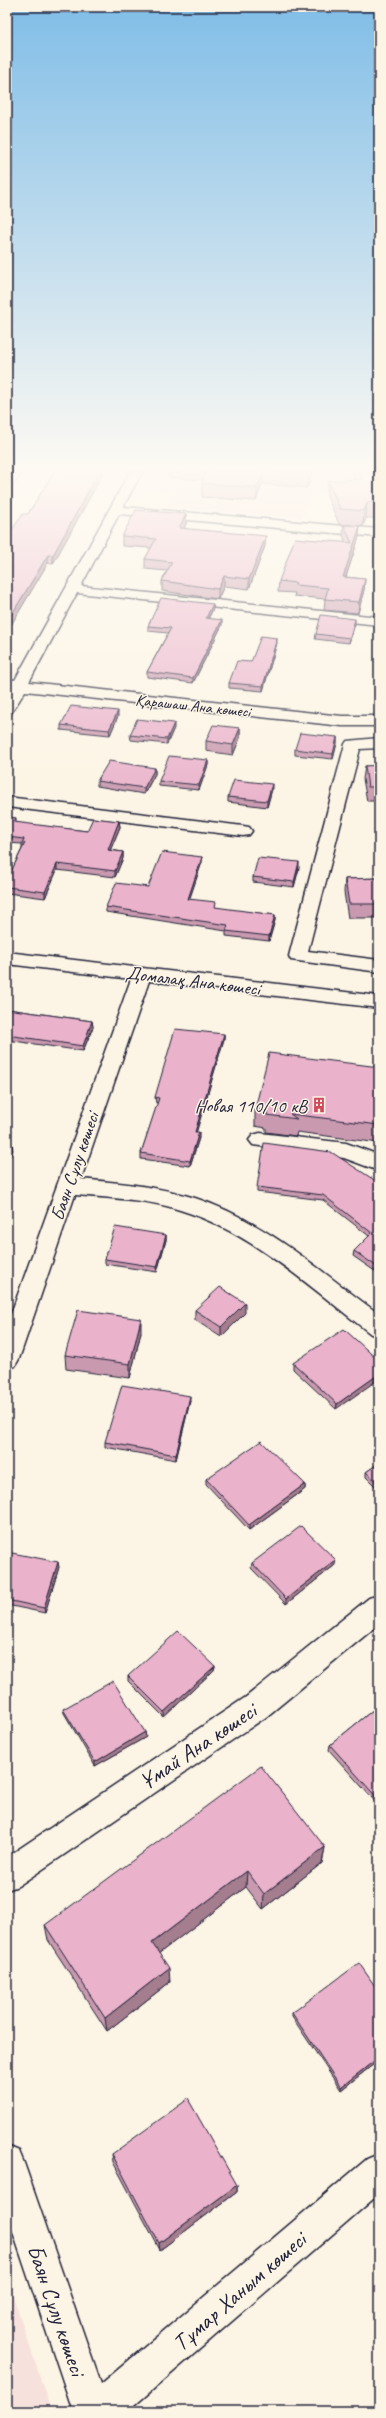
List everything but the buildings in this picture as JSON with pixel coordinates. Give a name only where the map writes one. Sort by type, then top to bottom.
[{"type":"street","points":[[7,709],[13,685],[76,585]]},
{"type":"street","points":[[74,589],[379,621]]},
{"type":"street","name":"Қарашаш Ана көшесі","points":[[13,685],[342,721],[379,721]]},
{"type":"street","points":[[379,742],[353,744],[298,956],[379,966]]},
{"type":"street","points":[[7,802],[243,831]]},
{"type":"street","name":"Домалақ Ана көшесі","points":[[7,958],[379,1002]]},
{"type":"street","name":"Баян Сұлу көшесі","points":[[7,1359],[142,973]]},
{"type":"street","points":[[260,1140],[346,1151],[379,1163]]},
{"type":"street","points":[[67,1186],[135,1193],[188,1204],[230,1222],[275,1250],[379,1327]]},
{"type":"street","name":"Ұмай Ана көшесі","points":[[7,1875],[256,1707],[379,1607]]},
{"type":"street","name":"Баян Сұлу көшесі","points":[[7,2164],[92,2411]]},
{"type":"street","name":"Тұмар Ханым көшесі","points":[[99,2411],[379,2170]]},
{"type":"shaded area","points":[[7,2277],[51,2411],[7,2411]]},
{"type":"place","name":"Новая 110/10 кВ","points":[[319,1105]]}]
